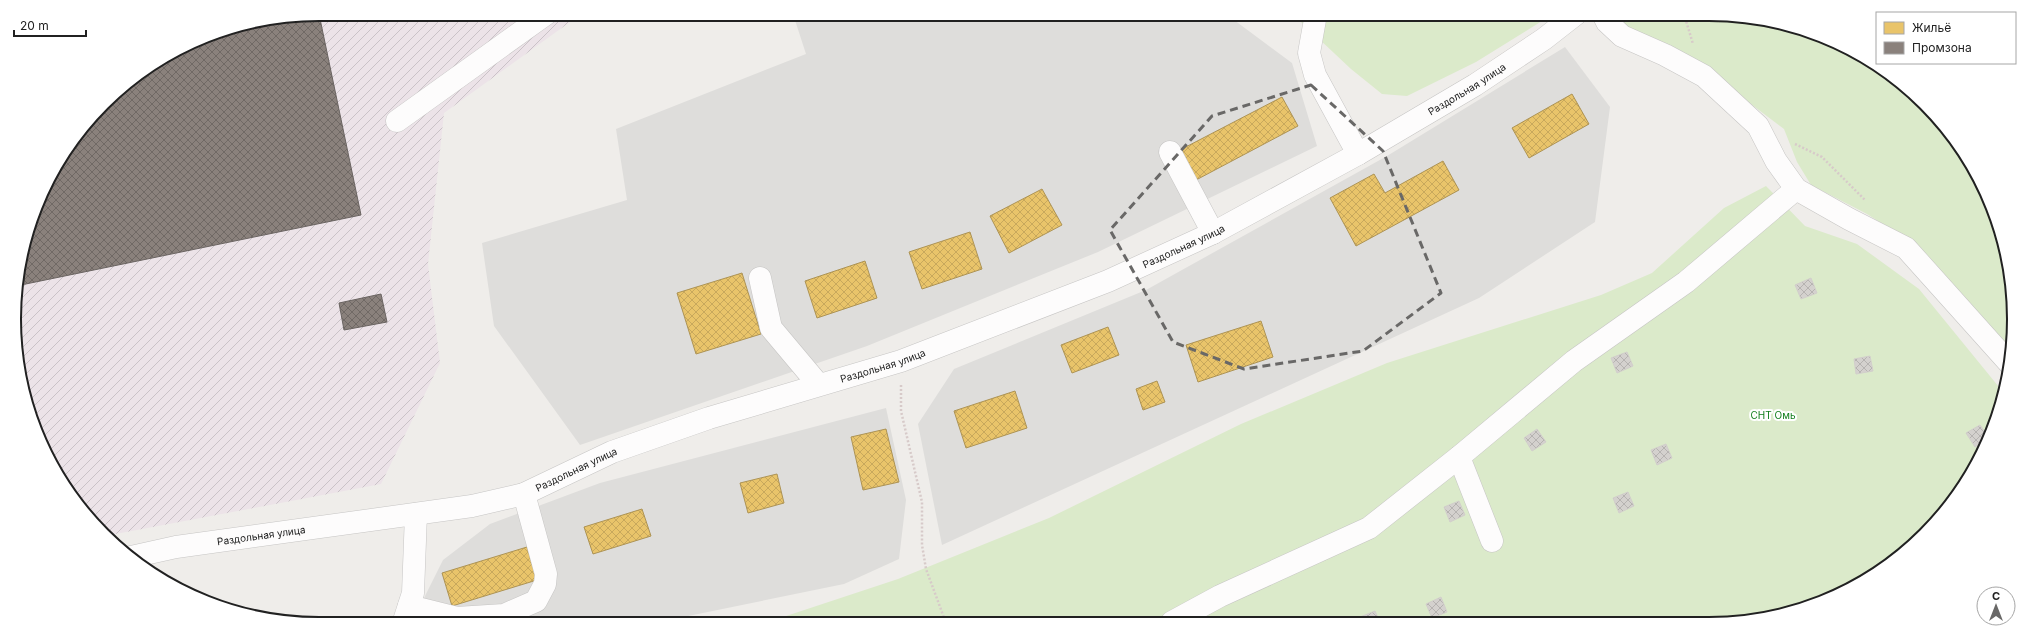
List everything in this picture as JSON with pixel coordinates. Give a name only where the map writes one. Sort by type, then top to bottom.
[{"type":"street","points":[[397,121],[536,21]]},
{"type":"street","points":[[1315,21],[1309,53],[1315,75],[1358,154]]},
{"type":"street","name":"Раздольная улица","points":[[138,555],[176,547],[472,506],[524,494],[612,452],[709,418],[818,384],[901,361],[1108,281],[1213,233],[1358,154],[1475,85],[1544,39],[1567,21]]},
{"type":"street","points":[[1606,21],[1622,36],[1665,55],[1704,76],[1758,126],[1776,161],[1796,189],[1848,219],[1906,248],[2004,357]]},
{"type":"street","points":[[1170,152],[1213,233]]},
{"type":"street","points":[[1181,617],[1220,596],[1368,528],[1459,457],[1574,361],[1686,282],[1796,189]]},
{"type":"street","points":[[760,278],[771,328],[818,384]]},
{"type":"street","points":[[1459,457],[1492,540]]},
{"type":"street","points":[[473,617],[504,615],[536,601],[546,584],[546,574],[524,494]]},
{"type":"street","points":[[416,514],[413,593],[406,615],[440,617]]},
{"type":"path","points":[[1794,144],[1822,157],[1866,201]]},
{"type":"path","points":[[901,361],[901,411],[922,502],[922,544],[926,570],[944,617]]},
{"type":"highlighted area","points":[[1311,85],[1383,151],[1441,293],[1363,351],[1244,369],[1173,342],[1110,230],[1212,116]]},
{"type":"shaded area","points":[[319,21],[571,21],[444,113],[428,264],[440,363],[381,484],[113,534],[71,485],[61,468],[37,415],[27,377],[22,338],[22,300],[31,242],[44,205],[71,153],[108,108],[153,71],[187,52],[223,37],[261,27]]},
{"type":"shaded area","points":[[795,21],[1235,21],[1292,63],[1317,146],[1098,252],[867,346],[580,445],[494,326],[482,243],[627,200],[616,129],[806,54]]},
{"type":"shaded area","points":[[1565,47],[1610,107],[1595,222],[1479,298],[942,545],[918,424],[954,369],[1146,290],[1387,156]]},
{"type":"shaded area","points":[[886,408],[906,500],[899,559],[844,584],[683,617],[419,617],[424,598],[443,560],[490,524],[600,483]]},
{"type":"green space","points":[[1299,21],[1542,21],[1476,62],[1407,96],[1382,94],[1351,69]]},
{"type":"green space","points":[[1622,21],[1728,22],[1786,31],[1823,44],[1858,61],[1875,71],[1905,95],[1920,108],[1957,153],[1984,205],[1997,242],[2004,280],[2007,319],[2005,350],[1911,242],[1867,214],[1811,185],[1797,162],[1784,129],[1719,80],[1636,34]]},
{"type":"green space","name":"СНТ Омь","points":[[1766,186],[1805,226],[1857,244],[1919,289],[1999,387],[1991,415],[1976,451],[1957,485],[1933,515],[1920,530],[1875,567],[1823,594],[1786,607],[1767,611],[1709,617],[783,617],[898,579],[1049,518],[1241,424],[1387,363],[1601,295],[1652,273],[1724,208]]},
{"type":"building: Жильё","points":[[1572,94],[1589,124],[1529,158],[1512,128]]},
{"type":"building: Жильё","points":[[1282,97],[1298,126],[1196,180],[1180,150]]},
{"type":"building: Жильё","points":[[1443,161],[1459,190],[1356,246],[1330,198],[1374,174],[1385,193]]},
{"type":"building: Жильё","points":[[1042,189],[1062,225],[1009,253],[990,216]]},
{"type":"building: Жильё","points":[[970,232],[982,269],[922,289],[909,252]]},
{"type":"building: Жильё","points":[[865,261],[877,298],[817,318],[805,281]]},
{"type":"building: Жильё","points":[[742,273],[761,334],[696,354],[677,293]]},
{"type":"building: Жильё","points":[[1261,321],[1273,357],[1198,382],[1186,345]]},
{"type":"building: Жильё","points":[[1108,327],[1119,355],[1072,373],[1061,345]]},
{"type":"building: Жильё","points":[[1157,381],[1165,402],[1143,410],[1136,389]]},
{"type":"building: Жильё","points":[[1015,391],[1027,428],[966,448],[954,411]]},
{"type":"building: Жильё","points":[[886,429],[899,482],[863,490],[851,437]]},
{"type":"building: Жильё","points":[[777,474],[784,503],[748,513],[740,483]]},
{"type":"building: Жильё","points":[[642,509],[651,536],[593,554],[584,527]]},
{"type":"building: Жильё","points":[[527,547],[537,580],[452,606],[442,573]]},
{"type":"building: Промзона","points":[[320,21],[361,215],[24,284],[31,242],[52,187],[71,153],[108,108],[153,71],[187,52],[223,37],[261,27]]},
{"type":"building: Промзона","points":[[381,294],[387,322],[344,330],[339,303]]},
{"type":"building: Прочее","points":[[1811,278],[1817,293],[1801,299],[1795,285]]},
{"type":"building: Прочее","points":[[1627,352],[1633,366],[1617,373],[1611,358]]},
{"type":"building: Прочее","points":[[1870,356],[1873,371],[1856,374],[1854,359]]},
{"type":"building: Прочее","points":[[1980,425],[1985,432],[1979,444],[1975,447],[1966,433]]},
{"type":"building: Прочее","points":[[1537,429],[1546,442],[1532,451],[1524,438]]},
{"type":"building: Прочее","points":[[1666,444],[1672,458],[1657,465],[1651,450]]},
{"type":"building: Прочее","points":[[1628,492],[1634,506],[1619,513],[1613,498]]},
{"type":"building: Прочее","points":[[1459,501],[1465,515],[1450,522],[1444,507]]},
{"type":"building: Прочее","points":[[1441,597],[1447,612],[1432,617],[1426,604]]},
{"type":"building: Прочее","points":[[1375,611],[1378,617],[1360,617]]}]
